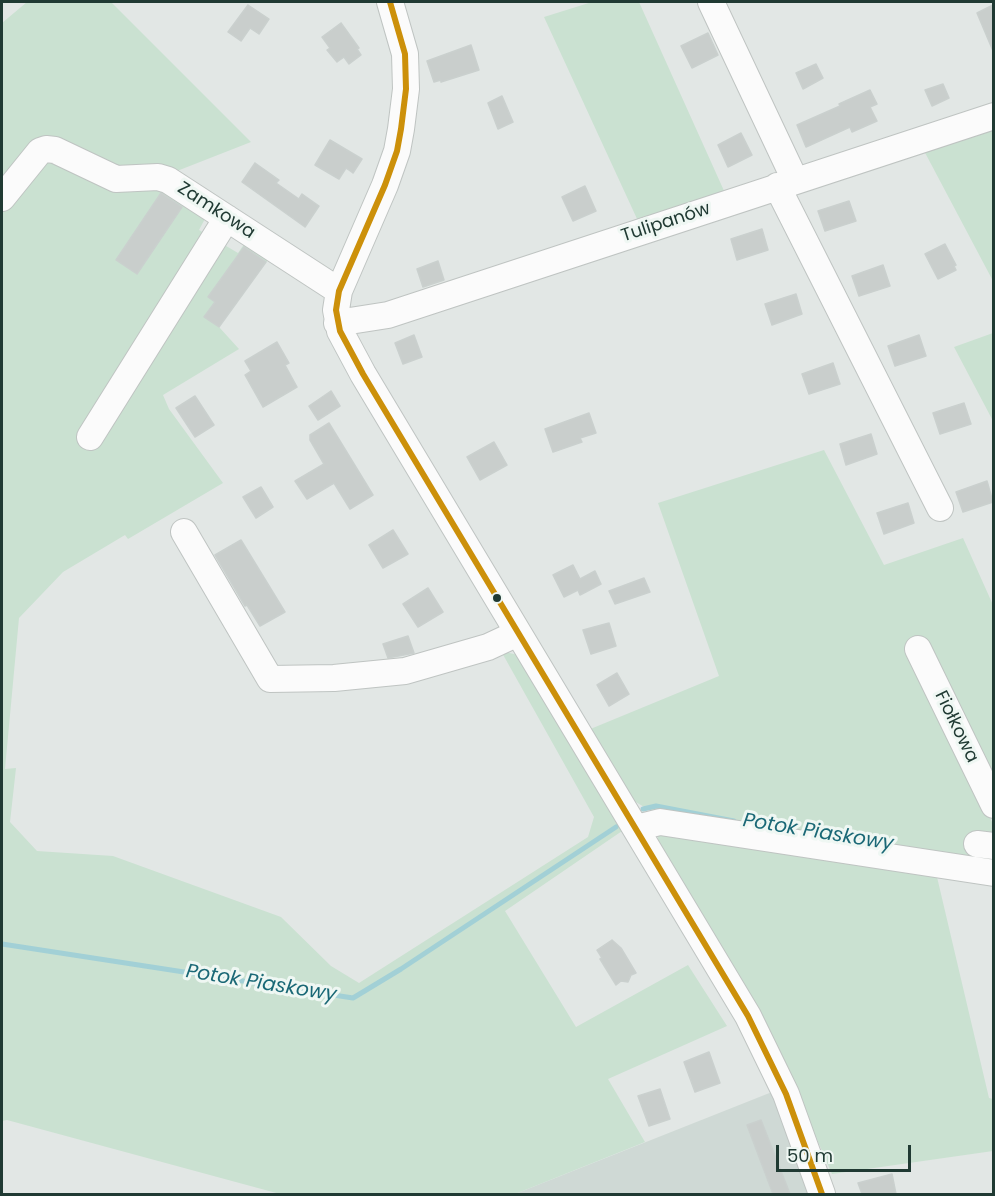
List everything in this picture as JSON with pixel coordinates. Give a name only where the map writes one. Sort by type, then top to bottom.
[{"type":"street","points":[[390,2],[405,54],[406,89],[401,129],[397,151],[385,185],[339,291],[336,310],[337,323],[363,374],[748,1016],[786,1094],[822,1194]]},
{"type":"street","points":[[711,2],[786,183],[940,508]]},
{"type":"street","name":"Tulipanów","points":[[337,323],[388,315],[993,116]]},
{"type":"street","name":"Zamkowa","points":[[2,198],[40,151],[46,149],[55,150],[116,179],[158,177],[168,180],[339,291]]},
{"type":"street","points":[[90,437],[227,218]]},
{"type":"street","points":[[184,532],[270,679],[334,678],[405,671],[488,647],[518,633]]},
{"type":"street","name":"Fiołkowa","points":[[918,649],[993,805]]},
{"type":"street","points":[[636,828],[660,822],[993,873]]},
{"type":"shaded area","points":[[772,1092],[815,1194],[515,1194]]},
{"type":"green space","points":[[27,2],[111,2],[251,142],[177,171],[216,198],[199,230],[238,253],[247,240],[270,257],[219,327],[239,349],[163,395],[169,409],[223,483],[128,539],[125,535],[63,572],[19,618],[5,769],[16,768],[10,822],[37,851],[113,856],[281,917],[331,966],[359,983],[588,837],[594,817],[501,651],[518,655],[625,829],[505,911],[576,1027],[688,965],[727,1026],[608,1079],[645,1142],[515,1194],[280,1194],[7,1120],[2,1121],[2,23]]},
{"type":"green space","points":[[592,2],[639,2],[725,193],[638,221],[544,17]]},
{"type":"green space","points":[[993,123],[993,281],[922,147]]},
{"type":"green space","points":[[994,333],[993,421],[954,347]]},
{"type":"green space","points":[[824,450],[884,565],[963,538],[993,605],[993,791],[909,647],[993,824],[994,840],[972,838],[971,863],[887,852],[651,811],[629,798],[588,730],[719,676],[658,503]]},
{"type":"green space","points":[[677,834],[937,877],[989,1098],[993,1099],[993,1151],[832,1174],[772,1036],[657,844],[658,836]]},
{"type":"building","points":[[248,5],[269,19],[259,34],[250,28],[241,41],[228,32]]},
{"type":"building","points":[[993,5],[993,51],[977,13]]},
{"type":"building","points":[[341,23],[359,48],[357,49],[361,55],[349,64],[344,57],[337,62],[327,50],[330,48],[322,37]]},
{"type":"building","points":[[708,33],[718,55],[692,68],[681,46]]},
{"type":"building","points":[[471,45],[479,70],[441,82],[441,80],[434,82],[427,61]]},
{"type":"building","points":[[816,64],[823,78],[803,89],[796,73]]},
{"type":"building","points":[[943,84],[949,98],[932,106],[925,90]]},
{"type":"building","points":[[870,90],[877,104],[870,107],[877,121],[852,132],[850,127],[806,147],[797,125]]},
{"type":"building","points":[[502,96],[513,122],[498,129],[488,103]]},
{"type":"building","points":[[741,133],[752,155],[728,167],[718,145]]},
{"type":"building","points":[[330,140],[362,159],[353,173],[346,168],[339,179],[315,165]]},
{"type":"building","points":[[255,163],[279,180],[276,183],[299,199],[302,194],[319,206],[305,227],[242,182]]},
{"type":"building","points":[[585,186],[596,211],[573,221],[562,197]]},
{"type":"building","points":[[161,193],[182,207],[137,274],[116,260]]},
{"type":"building","points":[[849,201],[856,221],[825,231],[818,211]]},
{"type":"building","points":[[762,229],[768,250],[737,260],[731,239]]},
{"type":"building","points":[[945,244],[956,265],[954,266],[956,270],[938,279],[925,254]]},
{"type":"building","points":[[244,247],[266,262],[219,327],[204,317],[215,302],[208,297]]},
{"type":"building","points":[[438,261],[444,280],[423,287],[417,269]]},
{"type":"building","points":[[883,265],[890,286],[859,296],[852,276]]},
{"type":"building","points":[[796,294],[802,314],[772,325],[765,304]]},
{"type":"building","points":[[414,335],[422,357],[403,364],[395,343]]},
{"type":"building","points":[[919,335],[926,356],[895,366],[888,346]]},
{"type":"building","points":[[277,342],[289,363],[285,365],[297,387],[263,407],[245,375],[251,371],[245,361]]},
{"type":"building","points":[[833,363],[840,384],[809,394],[802,374]]},
{"type":"building","points":[[331,391],[340,406],[318,420],[309,406]]},
{"type":"building","points":[[195,396],[214,425],[195,437],[176,408]]},
{"type":"building","points":[[964,403],[971,424],[940,434],[933,413]]},
{"type":"building","points":[[589,413],[596,433],[580,438],[582,442],[553,452],[545,429]]},
{"type":"building","points":[[329,423],[373,495],[350,509],[334,483],[307,499],[295,481],[324,464],[310,440],[310,435]]},
{"type":"building","points":[[871,434],[877,454],[846,465],[840,444]]},
{"type":"building","points":[[494,442],[507,465],[480,480],[467,457]]},
{"type":"building","points":[[987,481],[993,502],[963,512],[956,492]]},
{"type":"building","points":[[261,487],[273,507],[256,518],[243,497]]},
{"type":"building","points":[[908,503],[914,523],[884,534],[877,513]]},
{"type":"building","points":[[393,530],[408,554],[383,568],[369,545]]},
{"type":"building","points":[[241,540],[285,612],[260,626],[247,605],[245,606],[215,555]]},
{"type":"building","points":[[573,565],[580,579],[595,571],[601,584],[580,595],[578,590],[564,597],[553,575]]},
{"type":"building","points":[[644,578],[650,592],[615,604],[609,591]]},
{"type":"building","points":[[428,588],[443,612],[418,627],[403,604]]},
{"type":"building","points":[[609,623],[616,646],[591,654],[583,630]]},
{"type":"building","points":[[408,636],[414,653],[388,658],[383,644]]},
{"type":"building","points":[[617,673],[629,694],[609,706],[597,685]]},
{"type":"building","points":[[612,940],[621,948],[636,973],[631,975],[628,982],[621,981],[616,985],[597,950]]},
{"type":"building","points":[[709,1052],[720,1083],[695,1092],[684,1062]]},
{"type":"building","points":[[660,1089],[670,1119],[649,1126],[638,1096]]},
{"type":"building","points":[[761,1120],[790,1194],[773,1194],[747,1125]]},
{"type":"building","points":[[892,1174],[896,1194],[862,1194],[858,1183]]},
{"type":"waterway","name":"Potok Piaskowy","points":[[643,809],[656,806],[734,821]]},
{"type":"waterway","name":"Potok Piaskowy","points":[[2,944],[353,998],[401,969],[616,827]]},
{"type":"transit line","points":[[390,2],[405,54],[406,89],[401,129],[397,151],[385,185],[339,291],[336,310],[340,331],[363,374],[748,1016],[786,1094],[822,1194]]}]
